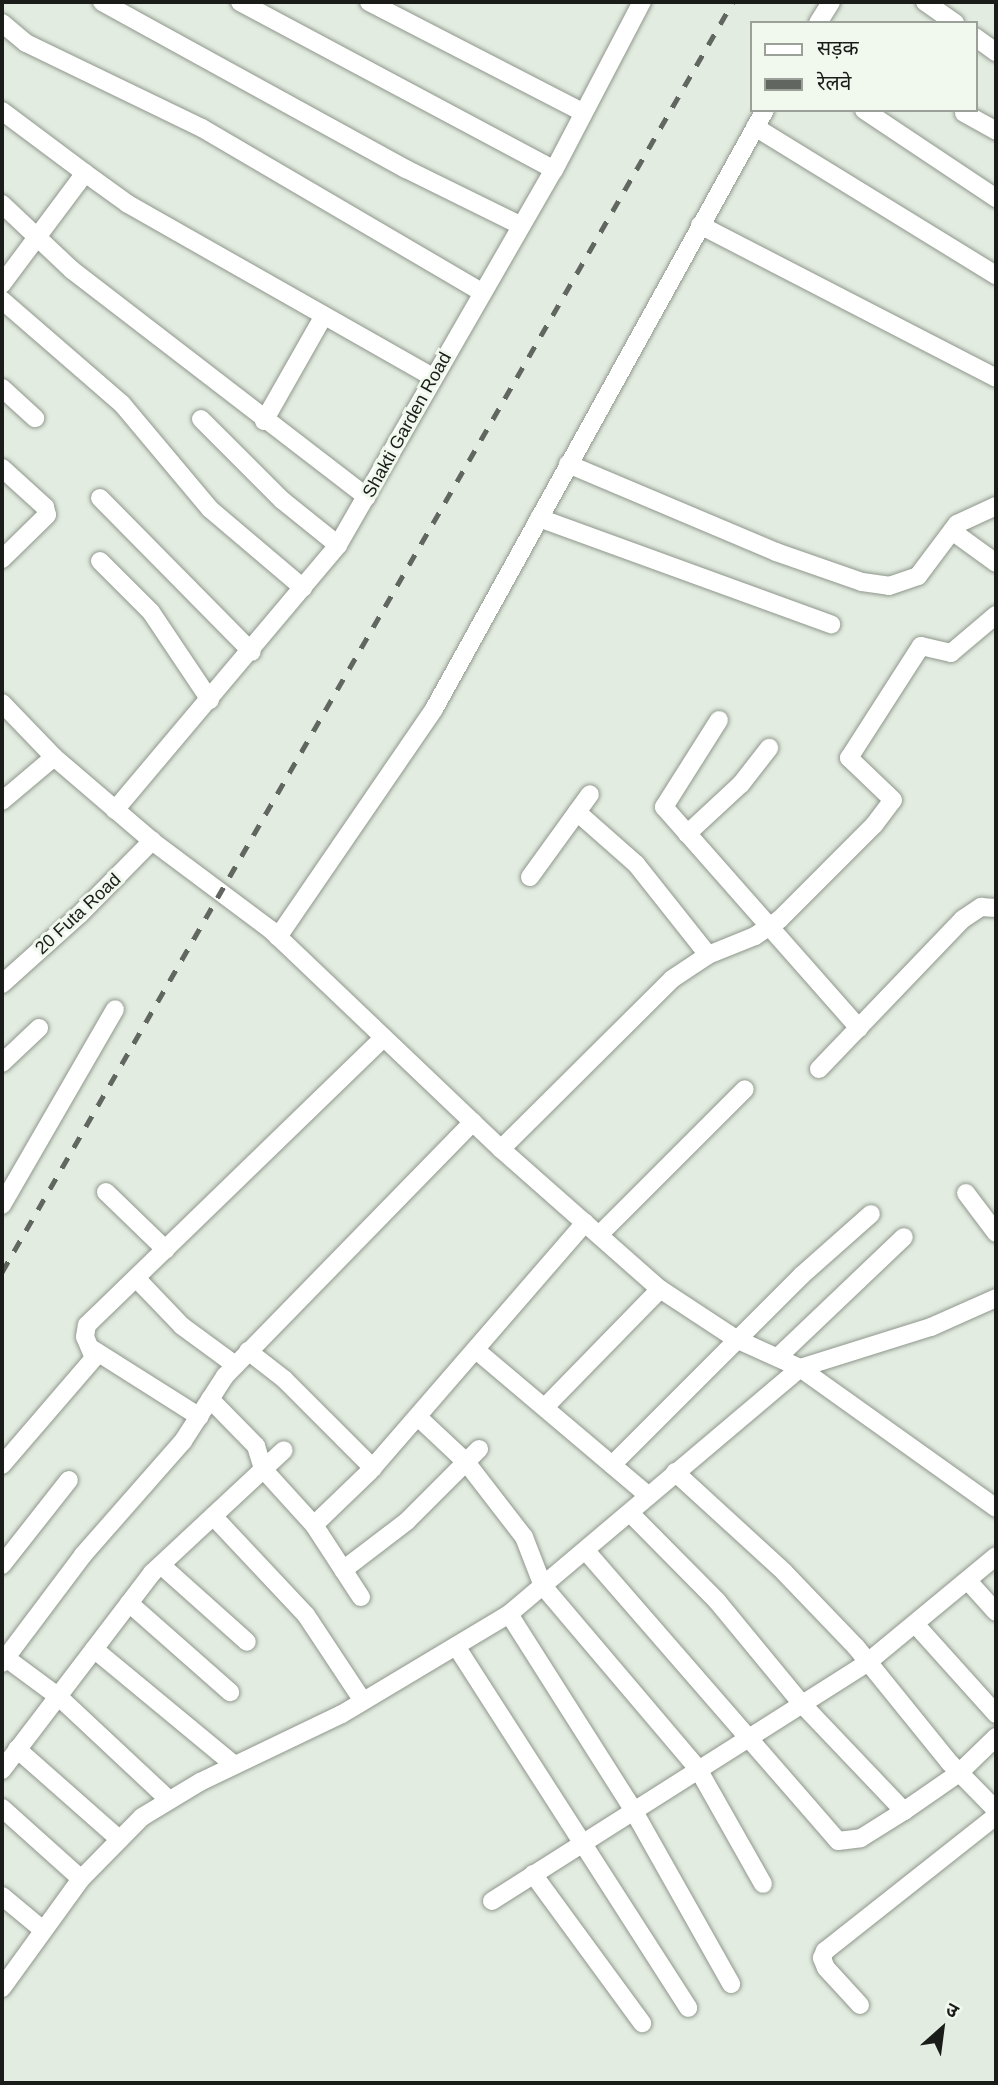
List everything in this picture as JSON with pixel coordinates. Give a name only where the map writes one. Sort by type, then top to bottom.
[{"type":"street","points":[[102,2],[406,169],[520,225]]},
{"type":"street","points":[[240,2],[554,170]]},
{"type":"street","points":[[369,2],[582,112]]},
{"type":"street","name":"Shakti Garden Road","points":[[115,810],[253,652],[338,545],[554,170],[582,112],[642,2]]},
{"type":"street","points":[[819,21],[831,2]]},
{"type":"street","points":[[925,2],[952,21]]},
{"type":"street","points":[[2,23],[26,43],[202,128],[482,292]]},
{"type":"street","points":[[977,38],[996,52]]},
{"type":"street","points":[[2,111],[128,204],[433,377]]},
{"type":"street","points":[[278,937],[434,709],[764,112]]},
{"type":"street","points":[[867,112],[996,198]]},
{"type":"street","points":[[964,113],[996,131]]},
{"type":"street","points":[[755,127],[996,275]]},
{"type":"street","points":[[2,284],[39,239],[85,173]]},
{"type":"street","points":[[2,204],[72,270],[165,339],[264,421],[367,497]]},
{"type":"street","points":[[700,225],[996,378]]},
{"type":"street","points":[[2,300],[122,404],[209,509],[303,588]]},
{"type":"street","points":[[264,421],[323,317]]},
{"type":"street","points":[[2,388],[35,418]]},
{"type":"street","points":[[201,419],[282,500],[338,545]]},
{"type":"street","points":[[568,464],[776,552],[862,582],[889,586],[918,576],[952,531],[996,506]]},
{"type":"street","points":[[2,468],[45,507],[47,514],[2,559]]},
{"type":"street","points":[[100,498],[253,652]]},
{"type":"street","points":[[539,518],[831,624]]},
{"type":"street","points":[[952,531],[996,563]]},
{"type":"street","points":[[100,561],[151,612],[210,700]]},
{"type":"street","points":[[501,1149],[619,1028],[672,979],[708,955],[768,927],[874,825],[892,800],[849,758],[920,646],[951,653],[996,615]]},
{"type":"street","points":[[2,703],[54,757],[115,810],[278,937],[382,1039],[501,1149],[660,1289],[736,1339],[780,1355],[800,1368],[996,1508]]},
{"type":"street","points":[[719,720],[664,807],[859,1028]]},
{"type":"street","points":[[687,834],[741,784],[769,748]]},
{"type":"street","points":[[2,801],[54,757]]},
{"type":"street","points":[[530,877],[590,794]]},
{"type":"street","points":[[577,812],[636,863],[708,955]]},
{"type":"street","name":"20 Futa Road","points":[[2,984],[80,914],[152,841]]},
{"type":"street","points":[[819,1069],[962,919],[981,907],[996,908]]},
{"type":"street","points":[[2,1205],[115,1010]]},
{"type":"street","points":[[2,1063],[39,1028]]},
{"type":"street","points":[[200,1417],[94,1350],[85,1337],[87,1325],[382,1039]]},
{"type":"street","points":[[599,1236],[745,1088]]},
{"type":"street","points":[[169,1800],[58,1697],[3,1659],[83,1555],[200,1417],[235,1365],[473,1122]]},
{"type":"street","points":[[106,1192],[166,1250]]},
{"type":"street","points":[[966,1193],[996,1233]]},
{"type":"street","points":[[612,1465],[736,1339],[871,1214]]},
{"type":"street","points":[[314,1525],[373,1468],[585,1223]]},
{"type":"street","points":[[780,1355],[904,1237]]},
{"type":"street","points":[[136,1278],[182,1326],[235,1365]]},
{"type":"street","points":[[546,1405],[660,1289]]},
{"type":"street","points":[[4,1980],[81,1879],[118,1839],[169,1800],[363,1702],[509,1614],[800,1368],[931,1327],[996,1298]]},
{"type":"street","points":[[2,1465],[91,1363],[94,1350]]},
{"type":"street","points":[[476,1350],[546,1405],[649,1496]]},
{"type":"street","points":[[248,1351],[284,1379],[373,1468]]},
{"type":"street","points":[[211,1399],[256,1446],[263,1469],[314,1525],[361,1597]]},
{"type":"street","points":[[418,1417],[466,1462],[524,1537],[543,1586],[698,1769],[763,1884]]},
{"type":"street","points":[[343,1570],[407,1521],[479,1449]]},
{"type":"street","points":[[2,1770],[161,1564],[284,1450]]},
{"type":"street","points":[[676,1472],[783,1572],[869,1662],[959,1773],[996,1810]]},
{"type":"street","points":[[2,1565],[69,1480]]},
{"type":"street","points":[[630,1513],[717,1601],[802,1704],[904,1811]]},
{"type":"street","points":[[213,1516],[306,1615],[363,1702]]},
{"type":"street","points":[[586,1551],[838,1841],[861,1838],[904,1811],[959,1773],[996,1737]]},
{"type":"street","points":[[492,1901],[632,1808],[750,1738],[869,1662],[996,1556]]},
{"type":"street","points":[[161,1564],[247,1642]]},
{"type":"street","points":[[969,1581],[996,1612]]},
{"type":"street","points":[[129,1603],[230,1692]]},
{"type":"street","points":[[509,1614],[632,1808],[730,1984]]},
{"type":"street","points":[[916,1625],[996,1714]]},
{"type":"street","points":[[456,1646],[688,2008]]},
{"type":"street","points":[[94,1650],[234,1765]]},
{"type":"street","points":[[17,1749],[118,1839]]},
{"type":"street","points":[[2,1808],[81,1879]]},
{"type":"street","points":[[860,2005],[827,1968],[822,1958],[825,1951],[996,1816]]},
{"type":"street","points":[[533,1874],[642,2023]]},
{"type":"street","points":[[2,1896],[43,1930]]},
{"type":"railway","points":[[2,1272],[733,2]]}]
